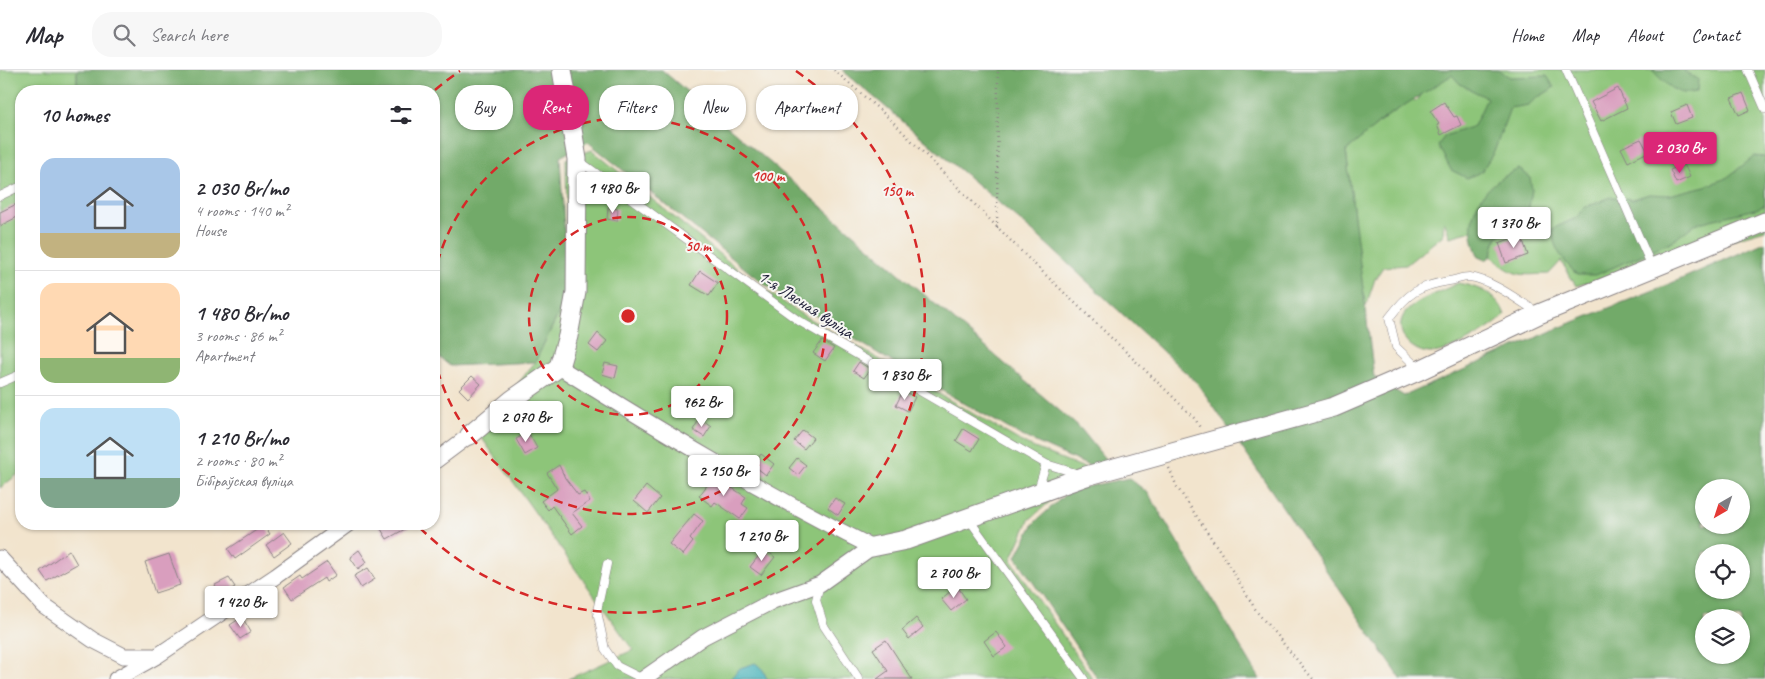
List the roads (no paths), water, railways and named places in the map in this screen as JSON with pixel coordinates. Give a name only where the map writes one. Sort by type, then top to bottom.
[{"type":"street","points":[[440,458],[512,400],[559,367],[568,336],[576,292],[577,159],[562,70]]},
{"type":"street","points":[[643,679],[703,637],[773,601],[820,584],[872,547],[906,540],[967,516],[1086,476],[1164,456],[1334,407],[1420,370],[1539,314],[1765,222]]},
{"type":"street","points":[[559,367],[646,421],[812,517],[872,547]]},
{"type":"street","points":[[116,679],[157,656],[276,576],[340,530]]},
{"type":"street","points":[[0,558],[44,606],[93,640],[124,656],[157,656]]},
{"type":"lane","points":[[1566,70],[1652,267]]},
{"type":"lane","points":[[1748,70],[1765,109]]},
{"type":"lane","name":"1-я Лясная вуліца","points":[[577,159],[799,321],[1046,464],[1086,476]]},
{"type":"lane","points":[[0,196],[15,189]]},
{"type":"lane","points":[[1420,370],[1396,347],[1389,318],[1404,298],[1416,290],[1431,284],[1469,277],[1486,283],[1539,314]]},
{"type":"lane","points":[[0,383],[15,377]]},
{"type":"lane","points":[[1036,494],[1046,464]]},
{"type":"lane","points":[[967,516],[1084,679]]},
{"type":"lane","points":[[606,564],[597,611],[604,650],[617,666],[643,679]]},
{"type":"lane","points":[[820,584],[816,600],[824,626],[859,679]]},
{"type":"water","points":[[755,663],[762,668],[767,679],[730,679],[740,668]]}]
